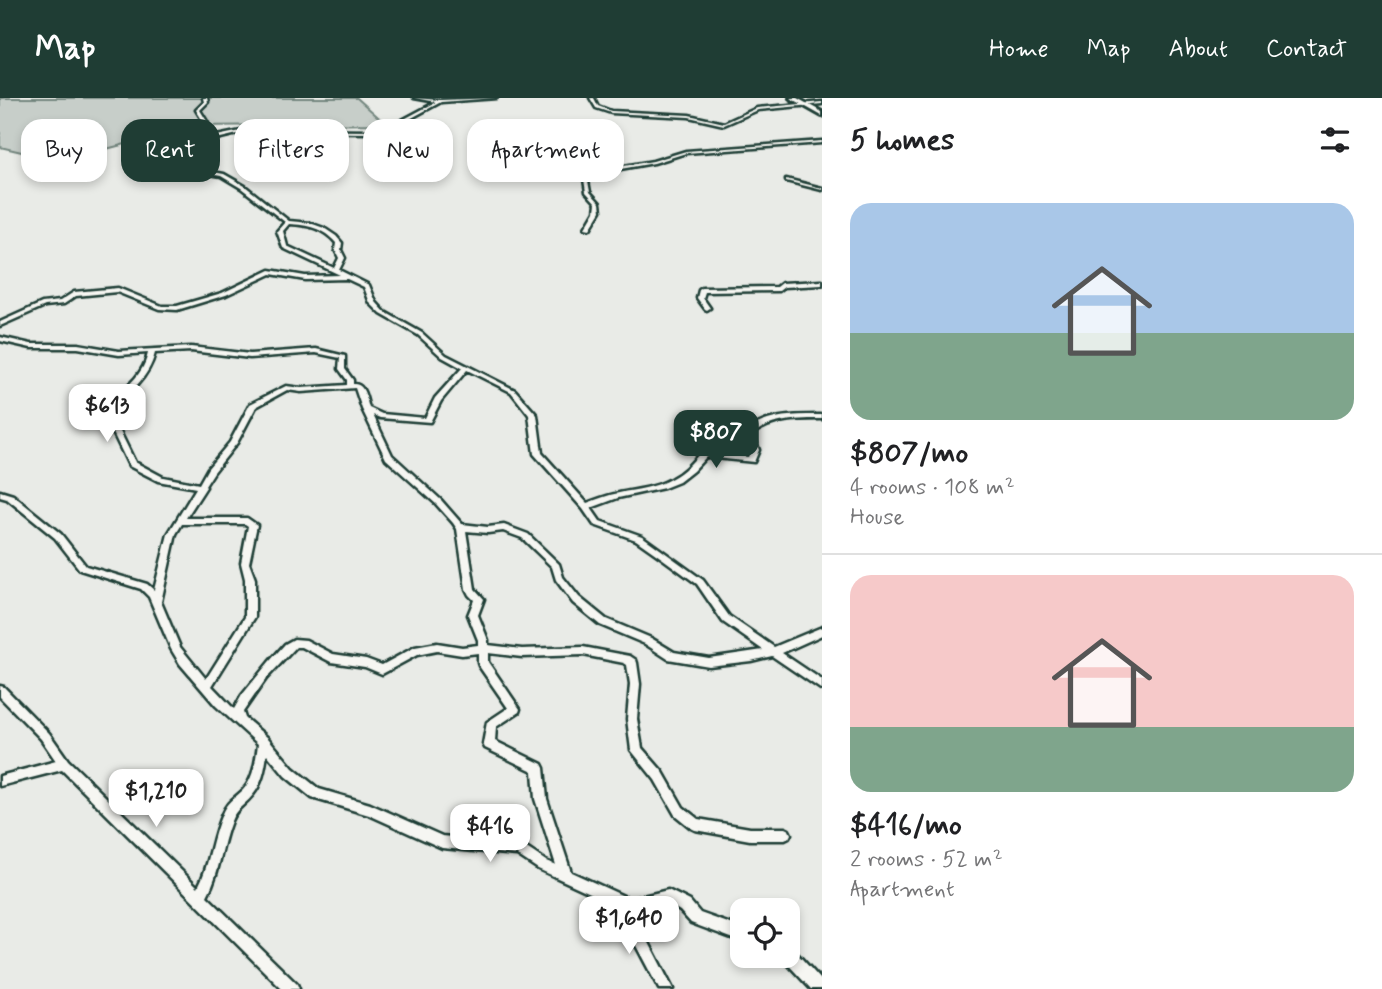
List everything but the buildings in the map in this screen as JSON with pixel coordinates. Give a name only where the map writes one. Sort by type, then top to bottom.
[{"type":"street","points":[[204,119],[198,110],[206,102],[205,98]]},
{"type":"street","points":[[416,98],[440,101],[495,98]]},
{"type":"street","points":[[592,98],[597,107],[611,112],[689,116],[718,124],[757,109],[822,103]]},
{"type":"street","points":[[793,98],[822,114]]},
{"type":"street","points":[[220,137],[246,131],[374,132],[394,126],[440,101]]},
{"type":"street","points":[[588,228],[598,211],[598,203],[588,192],[585,174],[625,164],[654,162],[686,152],[822,142]]},
{"type":"street","points":[[220,175],[243,187],[288,222],[315,225],[334,236],[340,243],[338,250],[342,258],[337,269]]},
{"type":"street","points":[[788,180],[822,189]]},
{"type":"street","points":[[288,222],[280,231],[285,247],[309,260],[337,269],[347,277],[368,286],[373,303],[383,313],[421,334],[444,356],[513,391],[533,415],[538,454],[597,523],[639,538],[700,582],[726,620],[822,686]]},
{"type":"street","points":[[0,324],[44,304],[62,303],[74,294],[118,290],[161,308],[177,308],[224,294],[270,272],[305,278],[347,277]]},
{"type":"street","points":[[707,308],[700,298],[702,290],[762,292],[779,289],[782,285],[822,283]]},
{"type":"street","points":[[0,339],[31,346],[78,346],[119,353],[191,349],[266,357],[316,351],[343,357],[342,369],[350,380],[350,385]]},
{"type":"street","points":[[152,352],[151,361],[131,389],[105,408],[107,417],[132,464],[161,479],[202,486]]},
{"type":"street","points":[[366,409],[380,416],[427,420],[438,400],[465,368]]},
{"type":"street","points":[[155,605],[172,534],[233,443],[253,406],[286,388],[301,390],[358,386],[386,454],[406,476],[422,486],[460,527],[469,561],[469,584],[472,593],[479,599],[472,615],[479,626],[484,648],[483,663],[515,709],[491,725],[489,744],[538,768],[541,799],[565,873]]},
{"type":"street","points":[[586,507],[629,494],[654,491],[695,466],[704,454],[751,460],[755,450],[749,433],[754,428],[774,422],[822,417]]},
{"type":"street","points":[[0,494],[10,497],[58,536],[70,556],[83,568],[135,581],[153,595],[176,649],[206,687],[264,742],[289,772],[316,793],[370,810],[442,842],[519,849],[542,865],[565,873],[630,905],[668,896],[685,906],[696,918],[730,931]]},
{"type":"street","points":[[181,521],[247,521],[254,529],[245,563],[250,579],[250,617],[206,687]]},
{"type":"street","points":[[460,527],[488,530],[504,528],[525,536],[556,566],[559,578],[576,600],[603,622],[648,640],[672,656],[709,663],[773,652],[822,631]]},
{"type":"street","points":[[241,723],[238,712],[243,702],[277,656],[294,643],[303,643],[331,658],[366,663],[382,670],[415,651],[437,647],[462,651],[484,648],[522,653],[583,651],[630,660],[635,684],[632,719],[637,750],[659,776],[679,811],[695,824],[750,834],[785,834]]},
{"type":"street","points":[[0,690],[45,736],[64,764],[292,989]]},
{"type":"street","points":[[200,896],[210,877],[216,848],[232,806],[248,792],[260,769],[264,742]]},
{"type":"street","points":[[0,781],[64,764]]},
{"type":"street","points":[[630,905],[637,933],[666,989]]},
{"type":"street","points":[[800,967],[820,989]]},
{"type":"shaded area","points":[[0,98],[357,98],[380,119],[363,119],[363,124],[349,124],[349,119],[234,119],[234,126],[220,126],[220,119],[121,119],[121,145],[107,149],[107,119],[21,119],[21,152],[0,147]]}]
